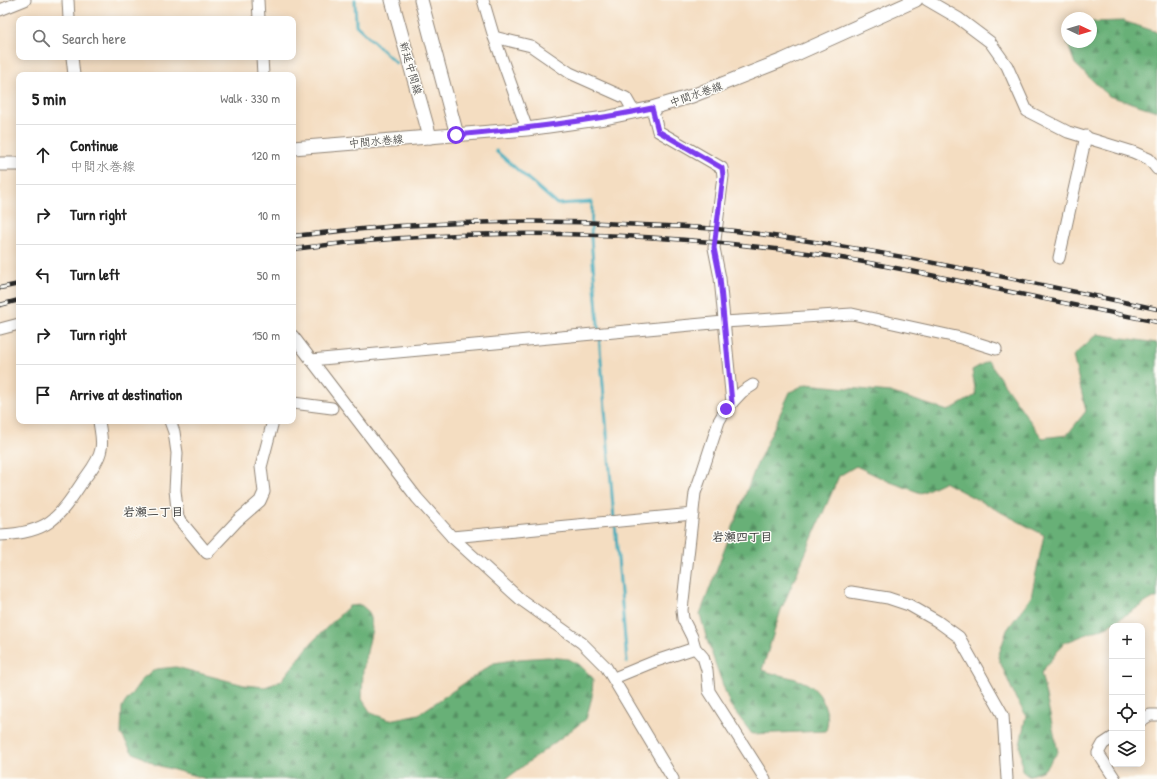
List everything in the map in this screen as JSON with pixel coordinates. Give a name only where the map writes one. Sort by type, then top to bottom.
[{"type":"main road","name":"新延中間線","points":[[392,0],[430,137]]},
{"type":"main road","points":[[421,0],[456,135]]},
{"type":"main road","name":"中間水巻線","points":[[296,148],[526,129],[605,118],[652,108],[692,96],[783,60],[909,1]]},
{"type":"main road","points":[[0,164],[16,164]]},
{"type":"street","points":[[0,10],[25,0]]},
{"type":"street","points":[[68,0],[69,16]]},
{"type":"street","points":[[258,0],[259,16]]},
{"type":"street","points":[[483,0],[494,37],[526,129]]},
{"type":"street","points":[[927,0],[958,18],[990,42],[1007,66],[1027,111],[1068,132],[1086,136],[1138,154],[1149,159],[1157,169]]},
{"type":"street","points":[[494,37],[531,46],[570,73],[626,98],[634,112]]},
{"type":"street","points":[[72,60],[74,72]]},
{"type":"street","points":[[262,60],[263,72]]},
{"type":"street","points":[[652,108],[658,131],[722,168],[723,176],[714,248],[724,322],[732,403]]},
{"type":"street","points":[[1059,258],[1086,136]]},
{"type":"street","points":[[311,360],[724,322],[852,314],[961,338],[996,349]]},
{"type":"street","points":[[0,329],[16,325]]},
{"type":"street","points":[[296,340],[417,498],[452,537],[520,598],[582,643],[606,667],[614,678],[672,779]]},
{"type":"street","points":[[753,385],[742,392],[719,421],[695,493],[694,514],[682,610],[683,619],[692,637],[695,648],[703,657],[708,670],[710,691],[716,704],[765,779]]},
{"type":"street","points":[[296,403],[332,408]]},
{"type":"street","points":[[0,535],[17,534],[34,530],[50,522],[62,511],[99,458],[102,447],[99,424]]},
{"type":"street","points":[[171,424],[174,432],[177,453],[175,490],[178,518],[207,553],[237,521],[260,501],[264,492],[261,467],[272,424]]},
{"type":"street","points":[[452,537],[694,514]]},
{"type":"street","points":[[851,592],[888,598],[909,605],[937,621],[959,637],[1002,715],[1007,779]]},
{"type":"street","points":[[614,678],[653,662],[695,648]]},
{"type":"street","points":[[1145,718],[1150,715],[1157,715]]},
{"type":"street","points":[[1109,740],[1102,744],[1098,754],[1115,779]]},
{"type":"green space","points":[[1123,21],[1157,32],[1157,111],[1109,96],[1075,64],[1069,48],[1097,48],[1097,22]]},
{"type":"green space","points":[[1097,334],[1157,343],[1157,598],[1153,598],[1113,623],[1109,623],[1108,626],[1064,643],[1041,673],[1058,752],[1044,770],[1028,776],[1022,771],[1020,745],[1026,715],[1016,699],[998,657],[1007,630],[1031,597],[1044,535],[944,482],[921,493],[890,482],[856,466],[839,476],[781,610],[762,670],[798,680],[813,688],[824,704],[828,717],[826,731],[752,734],[730,705],[707,640],[700,614],[755,469],[790,392],[806,384],[890,392],[948,411],[976,395],[972,370],[988,361],[1042,438],[1067,435],[1086,411],[1073,356]]},
{"type":"green space","points":[[361,605],[369,612],[372,629],[363,670],[362,699],[371,713],[389,720],[419,714],[494,663],[519,659],[548,657],[569,659],[581,666],[593,678],[592,697],[586,719],[506,779],[207,779],[156,765],[132,752],[121,734],[122,707],[143,678],[156,669],[176,667],[244,685],[265,687],[281,681],[312,642],[349,606]]},
{"type":"waterway","points":[[355,0],[356,25],[396,63]]},
{"type":"waterway","points":[[496,151],[557,204],[592,202],[591,238],[614,519]]},
{"type":"waterway","points":[[615,524],[627,662]]},
{"type":"railway","points":[[296,236],[380,227],[511,222],[599,223],[717,229],[883,253],[1157,309]]},
{"type":"railway","points":[[296,249],[425,237],[491,234],[558,234],[690,240],[822,255],[857,261],[1157,322]]},
{"type":"railway","points":[[0,288],[16,285]]},
{"type":"railway","points":[[0,305],[16,301]]},
{"type":"district","name":"岩瀬二丁目","points":[[153,512]]},
{"type":"district","name":"岩瀬四丁目","points":[[742,537]]},
{"type":"route","points":[[456,135],[526,129],[605,118],[652,108],[658,131],[669,139],[722,168],[722,190],[714,248],[720,278],[732,403],[726,409]]}]
